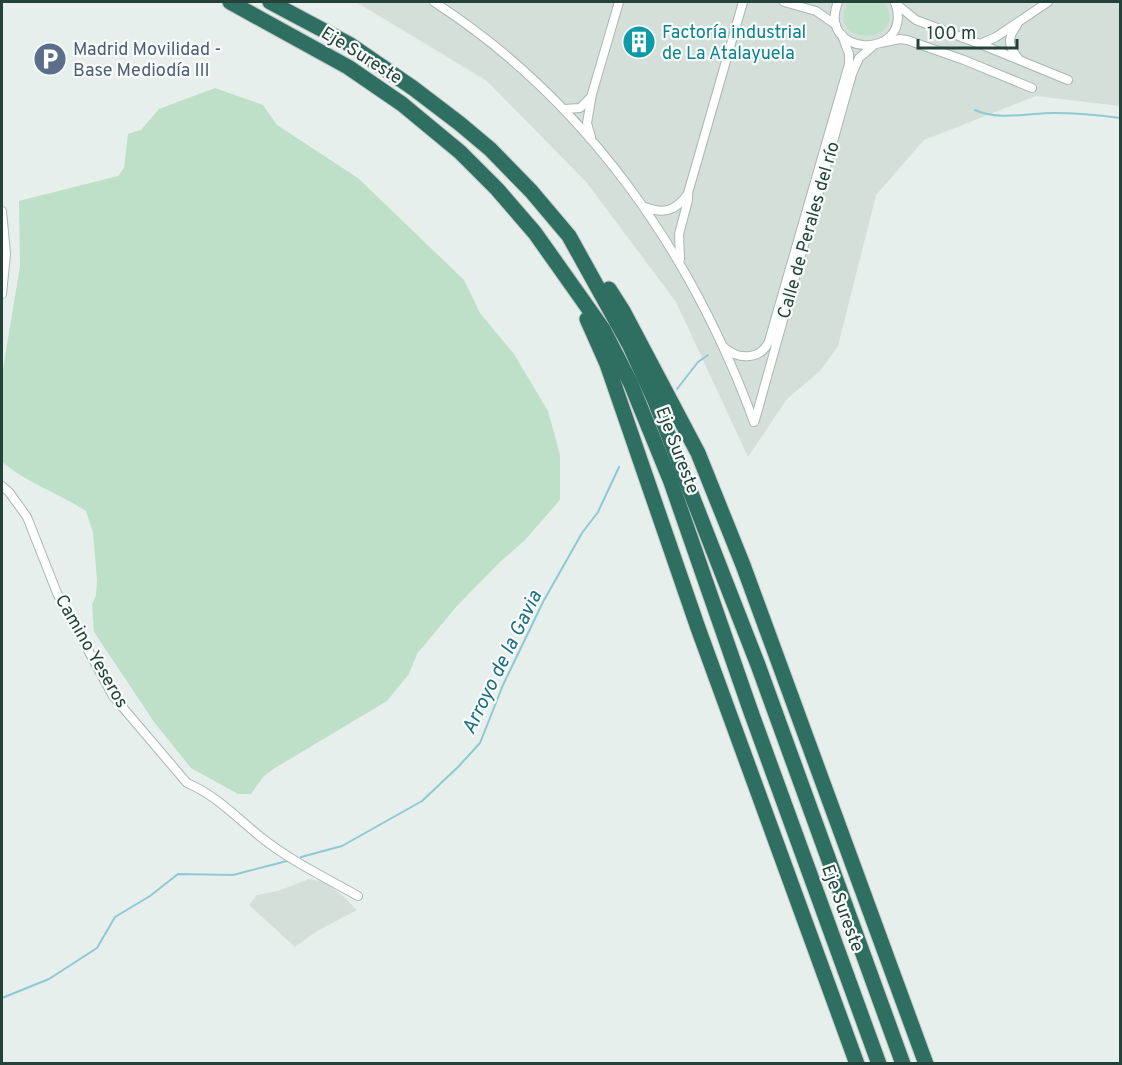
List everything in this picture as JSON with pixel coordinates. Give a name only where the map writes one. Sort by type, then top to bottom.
[{"type":"highway","name":"Eje Sureste","points":[[230,2],[348,67],[402,104],[460,152],[497,189],[552,256],[603,329],[635,395],[671,482],[751,712],[879,1064]]},
{"type":"highway","name":"Eje Sureste","points":[[270,2],[349,45],[413,88],[459,123],[490,149],[531,191],[569,236],[629,344],[655,401],[758,665],[903,1064]]},
{"type":"highway","points":[[569,236],[594,266],[623,311],[698,453],[743,565],[926,1064]]},
{"type":"highway","points":[[552,256],[592,329],[607,364],[694,617],[856,1062]]},
{"type":"highway","points":[[914,1028],[932,1064]]},
{"type":"street","points":[[434,2],[516,63],[564,109],[591,140],[645,207],[681,264],[725,348]]},
{"type":"street","points":[[591,140],[587,123],[592,94],[619,2]]},
{"type":"street","points":[[681,264],[679,234],[688,193],[743,2]]},
{"type":"street","points":[[784,2],[816,11],[836,25]]},
{"type":"street","points":[[836,25],[835,14],[838,2]]},
{"type":"street","points":[[895,2],[911,18],[1068,80]]},
{"type":"street","name":"Calle de Perales del río","points":[[725,348],[754,422],[854,68],[859,58],[887,38],[896,24],[895,2]]},
{"type":"street","points":[[980,44],[996,37],[1048,2]]},
{"type":"street","points":[[1018,23],[1009,38],[1012,50],[1018,59]]},
{"type":"street","name":"Calle de Perales del río","points":[[725,348],[736,356],[753,356],[763,351],[769,341],[849,64],[849,54],[836,25]]},
{"type":"street","points":[[842,35],[857,45],[907,40],[1032,88]]},
{"type":"street","points":[[564,109],[580,108],[586,104],[592,94]]},
{"type":"street","points":[[645,207],[663,211],[673,209],[688,193]]},
{"type":"street","points":[[2,211],[6,254],[2,294]]},
{"type":"street","name":"Camino Yeseros","points":[[2,486],[27,517],[57,593],[113,696],[187,783],[197,787],[230,810],[263,840],[358,896]]},
{"type":"shaded area","points":[[356,2],[1120,2],[1120,106],[1036,96],[924,140],[876,195],[838,346],[820,371],[787,399],[748,457],[676,302],[587,183],[487,81]]},
{"type":"shaded area","points":[[309,879],[325,882],[357,910],[317,931],[295,947],[249,905],[257,895],[278,891]]},
{"type":"green space","points":[[848,2],[884,2],[889,17],[886,27],[878,33],[867,36],[856,34],[847,28],[843,17]]},
{"type":"green space","points":[[215,88],[263,105],[277,125],[358,178],[464,280],[480,313],[514,354],[548,411],[560,455],[560,500],[524,541],[456,607],[417,654],[409,674],[387,701],[275,768],[264,776],[251,794],[238,794],[191,768],[154,722],[94,632],[92,605],[96,595],[97,580],[93,533],[86,511],[22,476],[2,462],[2,375],[20,266],[19,201],[118,176],[124,168],[128,134],[141,130],[159,109]]},
{"type":"waterway","name":"Arroyo de la Gavia","points":[[975,110],[1004,116],[1063,113],[1120,118]]},
{"type":"waterway","name":"Arroyo de la Gavia","points":[[677,389],[698,362],[708,355]]},
{"type":"waterway","name":"Arroyo de la Gavia","points":[[301,857],[342,846],[422,801],[480,743],[503,685],[543,602],[582,533],[598,512],[619,467]]},
{"type":"waterway","name":"Arroyo de la Gavia","points":[[2,998],[49,979],[97,948],[115,917],[150,896],[178,874],[233,875],[287,861]]},
{"type":"place","name":"Factoría industrial de La Atalayuela","points":[[639,42]]},
{"type":"place","name":"Madrid Movilidad - Base Mediodía III","points":[[50,59]]}]
